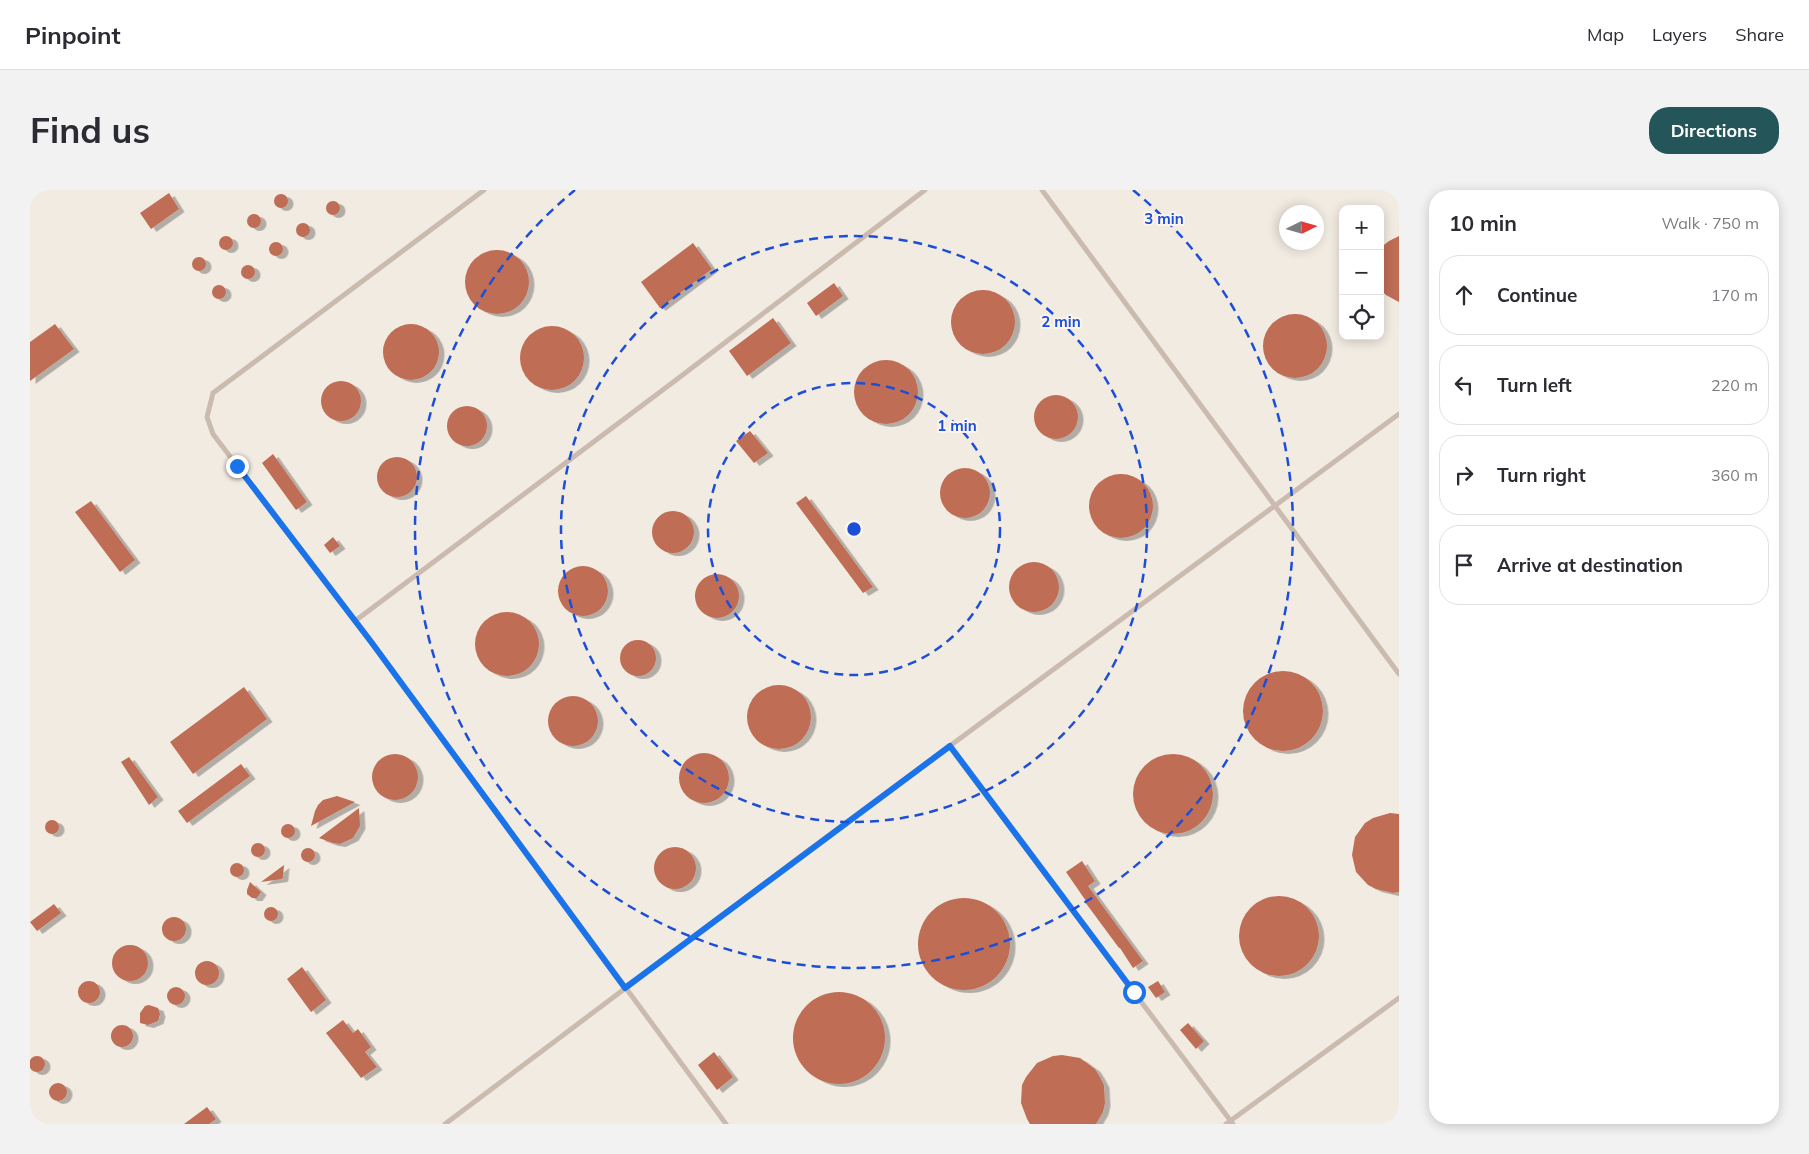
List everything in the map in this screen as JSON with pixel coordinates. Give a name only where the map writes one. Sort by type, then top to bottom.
[{"type":"lane","points":[[484,190],[213,393],[208,417],[213,434],[355,621],[726,1124]]},
{"type":"lane","points":[[355,621],[925,190]]},
{"type":"lane","points":[[1042,190],[1399,674]]},
{"type":"lane","points":[[445,1124],[950,746],[1399,414]]},
{"type":"lane","points":[[950,746],[1230,1123],[1399,998]]},
{"type":"building","points":[[169,193],[179,209],[151,229],[140,213]]},
{"type":"building","points":[[281,194],[286,196],[288,201],[286,206],[281,208],[276,206],[274,201],[276,196]]},
{"type":"building","points":[[333,201],[338,203],[340,208],[338,213],[333,215],[328,213],[326,208],[328,203]]},
{"type":"building","points":[[254,214],[259,216],[261,221],[259,226],[254,228],[249,226],[247,221],[249,216]]},
{"type":"building","points":[[303,223],[308,225],[310,230],[308,235],[303,237],[298,235],[296,230],[298,225]]},
{"type":"building","points":[[226,236],[231,238],[233,243],[231,248],[226,250],[221,248],[219,243],[221,238]]},
{"type":"building","points":[[1399,236],[1399,302],[1384,293],[1384,245]]},
{"type":"building","points":[[276,242],[281,244],[283,249],[281,254],[276,256],[271,254],[269,249],[271,244]]},
{"type":"building","points":[[693,243],[712,269],[660,308],[641,282]]},
{"type":"building","points":[[497,250],[509,252],[520,259],[527,270],[529,282],[527,294],[520,305],[509,312],[497,314],[485,312],[474,305],[467,294],[465,282],[467,270],[474,259],[485,252]]},
{"type":"building","points":[[199,257],[204,259],[206,264],[204,269],[199,271],[194,269],[192,264],[194,259]]},
{"type":"building","points":[[248,265],[253,267],[255,272],[253,277],[248,279],[243,277],[241,272],[243,267]]},
{"type":"building","points":[[834,283],[843,296],[816,316],[807,303]]},
{"type":"building","points":[[219,285],[224,287],[226,292],[224,297],[219,299],[214,297],[212,292],[214,287]]},
{"type":"building","points":[[983,290],[995,292],[1006,299],[1013,310],[1015,322],[1013,334],[1006,345],[995,352],[983,354],[971,352],[960,345],[953,334],[951,322],[953,310],[960,299],[971,292]]},
{"type":"building","points":[[1295,314],[1307,316],[1318,323],[1325,334],[1327,346],[1325,358],[1318,369],[1307,376],[1295,378],[1283,376],[1272,369],[1265,358],[1263,346],[1265,334],[1272,323],[1283,316]]},
{"type":"building","points":[[773,318],[791,343],[747,376],[729,351]]},
{"type":"building","points":[[55,324],[74,349],[30,381],[30,342]]},
{"type":"building","points":[[405,324],[417,324],[427,328],[435,336],[439,352],[435,368],[427,376],[417,380],[405,380],[395,376],[387,368],[383,358],[383,346],[387,336],[395,328]]},
{"type":"building","points":[[552,326],[564,328],[575,335],[582,346],[584,358],[582,370],[575,381],[564,388],[552,390],[540,388],[529,381],[522,370],[520,358],[522,346],[529,335],[540,328]]},
{"type":"building","points":[[886,360],[898,362],[909,369],[916,380],[918,392],[916,404],[909,415],[898,422],[886,424],[874,422],[863,415],[856,404],[854,392],[856,380],[863,369],[874,362]]},
{"type":"building","points":[[345,381],[352,384],[358,390],[361,401],[360,409],[352,418],[345,421],[337,421],[330,418],[322,409],[321,397],[324,390],[333,382]]},
{"type":"building","points":[[1056,395],[1068,399],[1074,405],[1078,417],[1074,429],[1068,435],[1056,439],[1044,435],[1038,429],[1034,417],[1038,405],[1044,399]]},
{"type":"building","points":[[471,406],[478,409],[484,415],[487,426],[486,434],[478,443],[471,446],[463,446],[456,443],[448,434],[447,422],[450,415],[459,407]]},
{"type":"building","points":[[750,431],[768,453],[754,463],[736,441]]},
{"type":"building","points":[[273,454],[307,502],[296,510],[262,463]]},
{"type":"building","points":[[401,457],[408,460],[414,466],[417,477],[416,485],[408,494],[401,497],[393,497],[386,494],[378,485],[377,473],[380,466],[389,458]]},
{"type":"building","points":[[960,468],[970,468],[983,475],[990,488],[990,498],[983,511],[970,518],[960,518],[951,514],[944,507],[940,498],[940,488],[944,479],[951,472]]},
{"type":"building","points":[[1121,474],[1133,476],[1144,483],[1151,494],[1153,506],[1151,518],[1144,529],[1133,536],[1121,538],[1109,536],[1098,529],[1091,518],[1089,506],[1091,494],[1098,483],[1109,476]]},
{"type":"building","points":[[806,496],[873,587],[863,593],[796,503]]},
{"type":"building","points":[[91,501],[135,560],[120,572],[75,512]]},
{"type":"building","points":[[677,511],[685,514],[691,520],[694,532],[691,544],[685,550],[669,553],[661,550],[655,544],[652,528],[655,520],[661,514]]},
{"type":"building","points":[[333,537],[340,546],[330,553],[324,545]]},
{"type":"building","points":[[1029,562],[1039,562],[1052,569],[1059,582],[1059,592],[1052,605],[1039,612],[1029,612],[1020,608],[1013,601],[1009,592],[1009,582],[1013,573],[1020,566]]},
{"type":"building","points":[[578,566],[588,566],[601,573],[608,586],[608,596],[601,609],[588,616],[578,616],[569,612],[562,605],[558,596],[558,586],[562,577],[569,570]]},
{"type":"building","points":[[717,574],[729,578],[735,584],[739,596],[735,608],[729,614],[717,618],[705,614],[699,608],[695,596],[699,584],[705,578]]},
{"type":"building","points":[[507,612],[519,614],[530,621],[537,632],[539,644],[537,656],[530,667],[519,674],[507,676],[495,674],[484,667],[477,656],[475,644],[477,632],[484,621],[495,614]]},
{"type":"building","points":[[638,640],[645,641],[651,645],[655,651],[655,665],[651,671],[645,675],[638,676],[631,675],[625,671],[621,665],[620,658],[621,651],[625,645],[631,641]]},
{"type":"building","points":[[1283,671],[1298,674],[1311,683],[1320,696],[1323,711],[1320,726],[1311,739],[1298,748],[1283,751],[1268,748],[1255,739],[1246,726],[1243,711],[1246,696],[1255,683],[1268,674]]},
{"type":"building","points":[[779,685],[791,687],[802,694],[809,705],[811,717],[809,729],[802,740],[791,747],[779,749],[767,747],[756,740],[749,729],[747,717],[749,705],[756,694],[767,687]]},
{"type":"building","points":[[244,687],[267,719],[193,774],[170,742]]},
{"type":"building","points":[[568,696],[578,696],[591,703],[598,716],[598,726],[591,739],[578,746],[568,746],[559,742],[552,735],[548,726],[548,716],[552,707],[559,700]]},
{"type":"building","points":[[699,753],[709,753],[722,760],[729,773],[729,783],[722,796],[709,803],[699,803],[690,799],[683,792],[679,783],[679,773],[683,764],[690,757]]},
{"type":"building","points":[[400,754],[412,760],[417,768],[417,786],[412,794],[404,799],[390,800],[378,794],[373,786],[372,772],[378,760],[386,755]]},
{"type":"building","points":[[1173,754],[1188,757],[1201,766],[1210,779],[1213,794],[1210,809],[1201,822],[1188,831],[1173,834],[1158,831],[1145,822],[1136,809],[1133,794],[1136,779],[1145,766],[1158,757]]},
{"type":"building","points":[[129,757],[158,797],[149,805],[121,762]]},
{"type":"building","points":[[241,764],[250,776],[187,823],[178,811]]},
{"type":"building","points":[[337,796],[355,802],[311,826],[318,805],[323,800]]},
{"type":"building","points":[[359,808],[360,826],[353,838],[340,844],[319,838]]},
{"type":"building","points":[[1390,813],[1399,814],[1399,892],[1393,893],[1368,885],[1356,872],[1352,855],[1355,837],[1365,823],[1373,818]]},
{"type":"building","points":[[52,820],[57,822],[59,827],[57,832],[52,834],[47,832],[45,827],[47,822]]},
{"type":"building","points":[[288,824],[293,826],[295,831],[293,836],[288,838],[283,836],[281,831],[283,826]]},
{"type":"building","points":[[258,843],[263,845],[265,850],[263,855],[258,857],[253,855],[251,850],[253,845]]},
{"type":"building","points":[[679,847],[687,850],[693,856],[696,868],[693,880],[687,886],[671,889],[663,886],[657,880],[654,864],[657,856],[663,850]]},
{"type":"building","points":[[308,848],[313,850],[315,855],[313,860],[308,862],[303,860],[301,855],[303,850]]},
{"type":"building","points":[[1082,861],[1095,881],[1088,886],[1143,961],[1133,968],[1085,902],[1066,872]]},
{"type":"building","points":[[237,863],[242,865],[244,870],[242,875],[237,877],[232,875],[230,870],[232,865]]},
{"type":"building","points":[[284,865],[282,879],[261,882]]},
{"type":"building","points":[[250,882],[261,892],[257,898],[252,898],[247,894]]},
{"type":"building","points":[[1279,896],[1294,899],[1307,908],[1316,921],[1319,936],[1316,951],[1307,964],[1294,973],[1279,976],[1264,973],[1251,964],[1242,951],[1239,936],[1242,921],[1251,908],[1264,899]]},
{"type":"building","points":[[964,898],[982,901],[997,911],[1007,926],[1010,944],[1007,962],[997,977],[982,987],[964,990],[946,987],[931,977],[921,962],[918,944],[921,926],[931,911],[946,901]]},
{"type":"building","points":[[54,904],[61,913],[37,931],[30,922]]},
{"type":"building","points":[[271,907],[276,909],[278,914],[276,919],[271,921],[266,919],[264,914],[266,909]]},
{"type":"building","points":[[174,917],[183,920],[186,929],[183,938],[174,941],[165,938],[162,929],[165,920]]},
{"type":"building","points":[[130,945],[137,946],[143,950],[147,956],[147,970],[143,976],[137,980],[130,981],[123,980],[117,976],[113,970],[112,963],[113,956],[117,950],[123,946]]},
{"type":"building","points":[[207,961],[216,964],[219,973],[216,982],[207,985],[198,982],[195,973],[198,964]]},
{"type":"building","points":[[302,967],[326,1000],[311,1012],[287,979]]},
{"type":"building","points":[[89,981],[97,984],[100,992],[97,1000],[89,1003],[81,1000],[78,992],[81,984]]},
{"type":"building","points":[[1158,981],[1165,992],[1156,998],[1148,987]]},
{"type":"building","points":[[176,987],[182,990],[185,996],[182,1002],[176,1005],[170,1002],[167,996],[170,990]]},
{"type":"building","points":[[839,992],[857,995],[872,1005],[882,1020],[885,1038],[882,1056],[872,1071],[857,1081],[839,1084],[821,1081],[806,1071],[796,1056],[793,1038],[796,1020],[806,1005],[821,995]]},
{"type":"building","points":[[149,1005],[158,1008],[160,1014],[158,1021],[148,1025],[140,1023],[140,1013],[145,1006]]},
{"type":"building","points":[[343,1020],[353,1033],[358,1029],[371,1047],[365,1052],[377,1067],[361,1078],[326,1033]]},
{"type":"building","points":[[1188,1023],[1204,1041],[1196,1049],[1180,1030]]},
{"type":"building","points":[[122,1025],[130,1028],[133,1036],[130,1044],[122,1047],[114,1044],[111,1036],[114,1028]]},
{"type":"building","points":[[714,1052],[733,1077],[717,1090],[698,1065]]},
{"type":"building","points":[[1062,1055],[1080,1058],[1095,1069],[1104,1085],[1105,1103],[1103,1112],[1096,1124],[1030,1124],[1027,1119],[1021,1103],[1022,1085],[1026,1077],[1037,1063],[1053,1056]]},
{"type":"building","points":[[37,1056],[45,1064],[37,1072],[29,1064]]},
{"type":"building","points":[[58,1083],[64,1086],[67,1092],[64,1098],[58,1101],[52,1098],[49,1092],[52,1086]]},
{"type":"building","points":[[207,1107],[216,1119],[209,1124],[184,1124]]},
{"type":"route","points":[[237,466],[372,643],[625,988],[950,746],[1134,992]]}]
